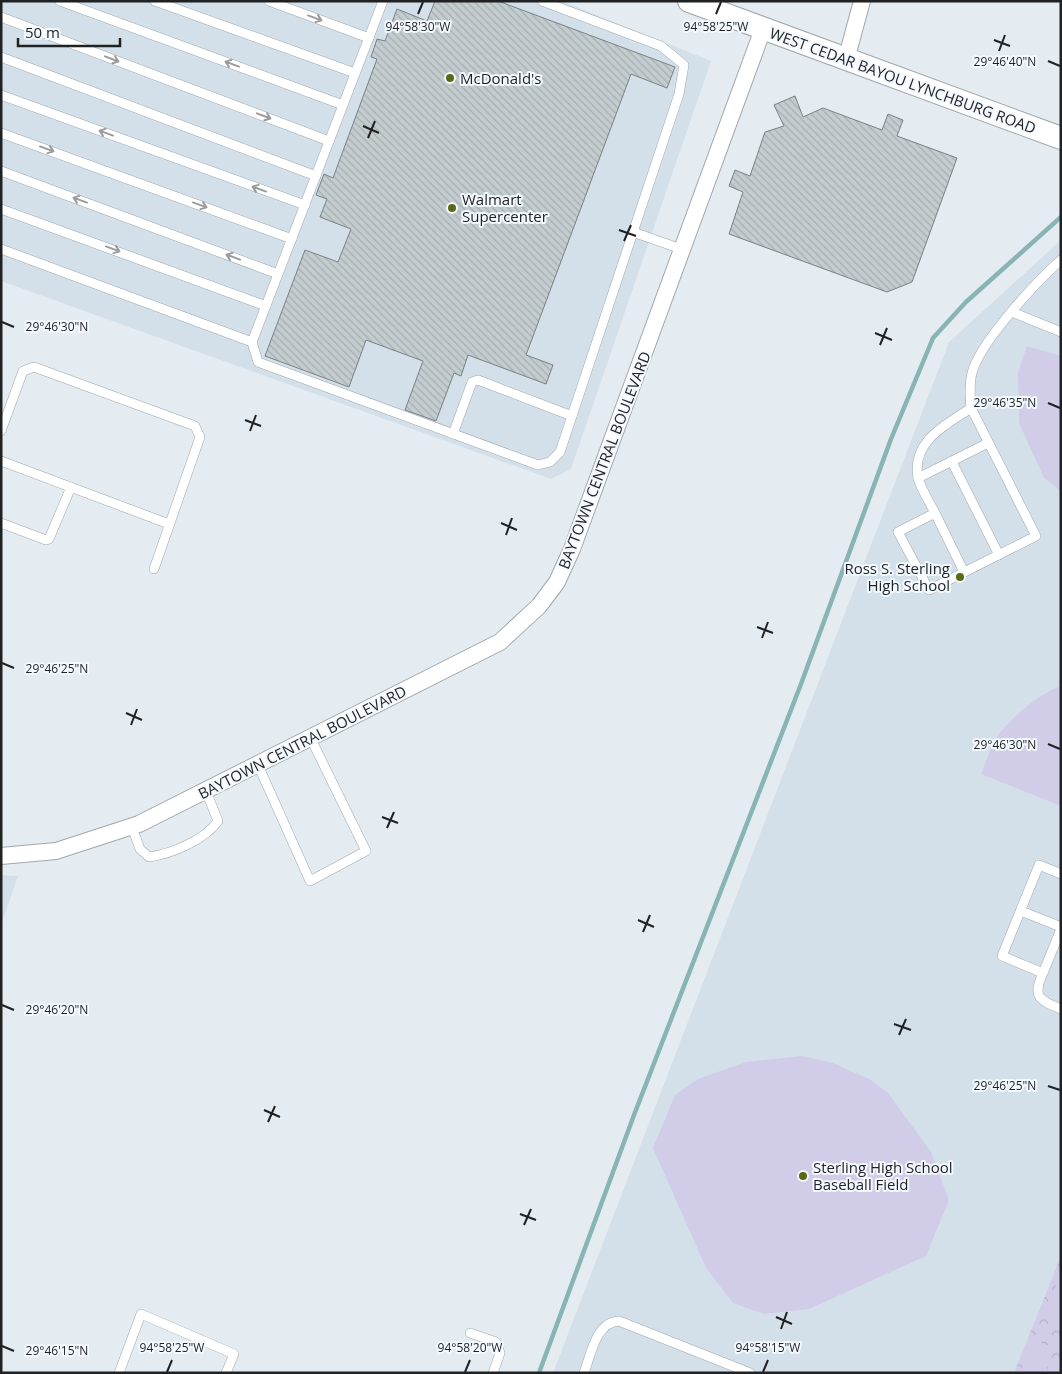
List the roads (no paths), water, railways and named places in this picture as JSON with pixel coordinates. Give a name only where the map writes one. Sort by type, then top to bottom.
[{"type":"main road","name":"WEST CEDAR BAYOU LYNCHBURG ROAD","points":[[689,1],[1061,138]]},
{"type":"street","points":[[846,60],[862,1]]},
{"type":"street","name":"BAYTOWN CENTRAL BOULEVARD","points":[[1,856],[56,851],[132,827],[500,642],[544,600],[557,582],[572,548],[684,250],[763,29]]},
{"type":"lane","points":[[60,1],[343,105]]},
{"type":"lane","points":[[155,1],[355,73]]},
{"type":"lane","points":[[269,1],[369,38]]},
{"type":"lane","points":[[380,2],[369,38],[252,342],[258,362],[538,465],[550,462],[560,452],[679,94],[684,65],[661,46],[542,1]]},
{"type":"lane","points":[[1,18],[329,141]]},
{"type":"lane","points":[[1,57],[316,176]]},
{"type":"lane","points":[[1,95],[305,205]]},
{"type":"lane","points":[[1,133],[292,239]]},
{"type":"lane","points":[[1,171],[278,274]]},
{"type":"lane","points":[[1,209],[266,306]]},
{"type":"lane","points":[[634,232],[684,250]]},
{"type":"lane","points":[[1,249],[252,342]]},
{"type":"lane","points":[[935,513],[898,532],[929,590],[1036,536],[971,408],[970,390],[972,371],[995,332],[1061,260]]},
{"type":"lane","points":[[1012,312],[1061,332]]},
{"type":"lane","points":[[1,431],[24,371],[34,366],[195,426],[200,436],[154,569]]},
{"type":"lane","points":[[453,434],[472,382],[478,380],[572,416]]},
{"type":"lane","points":[[964,572],[918,478],[921,451],[927,439],[935,431],[971,408]]},
{"type":"lane","points":[[918,478],[988,443]]},
{"type":"lane","points":[[1,461],[170,524]]},
{"type":"lane","points":[[952,462],[999,555]]},
{"type":"lane","points":[[1,524],[46,540],[49,539],[71,487]]},
{"type":"lane","points":[[258,765],[310,880],[366,851],[311,738]]},
{"type":"lane","points":[[132,827],[140,849],[149,857],[159,856],[203,836],[218,821],[216,811],[206,791]]},
{"type":"lane","points":[[1043,973],[1002,956],[1039,865],[1061,874]]},
{"type":"lane","points":[[1020,911],[1061,928],[1037,986],[1039,997],[1043,1002],[1061,1010]]},
{"type":"lane","points":[[120,1373],[142,1314],[234,1354],[226,1373]]},
{"type":"lane","points":[[584,1373],[601,1329],[610,1321],[619,1321],[750,1373]]},
{"type":"lane","points":[[470,1333],[496,1342],[500,1353],[493,1373]]},
{"type":"waterway","points":[[539,1373],[634,1115],[801,684],[891,439],[933,338],[966,302],[1061,217]]},
{"type":"place","name":"McDonald's","points":[[450,78]]},
{"type":"place","name":"Walmart Supercenter","points":[[452,208]]},
{"type":"place","name":"Ross S. Sterling High School","points":[[960,577]]},
{"type":"place","name":"Sterling High School Baseball Field","points":[[803,1176]]}]
